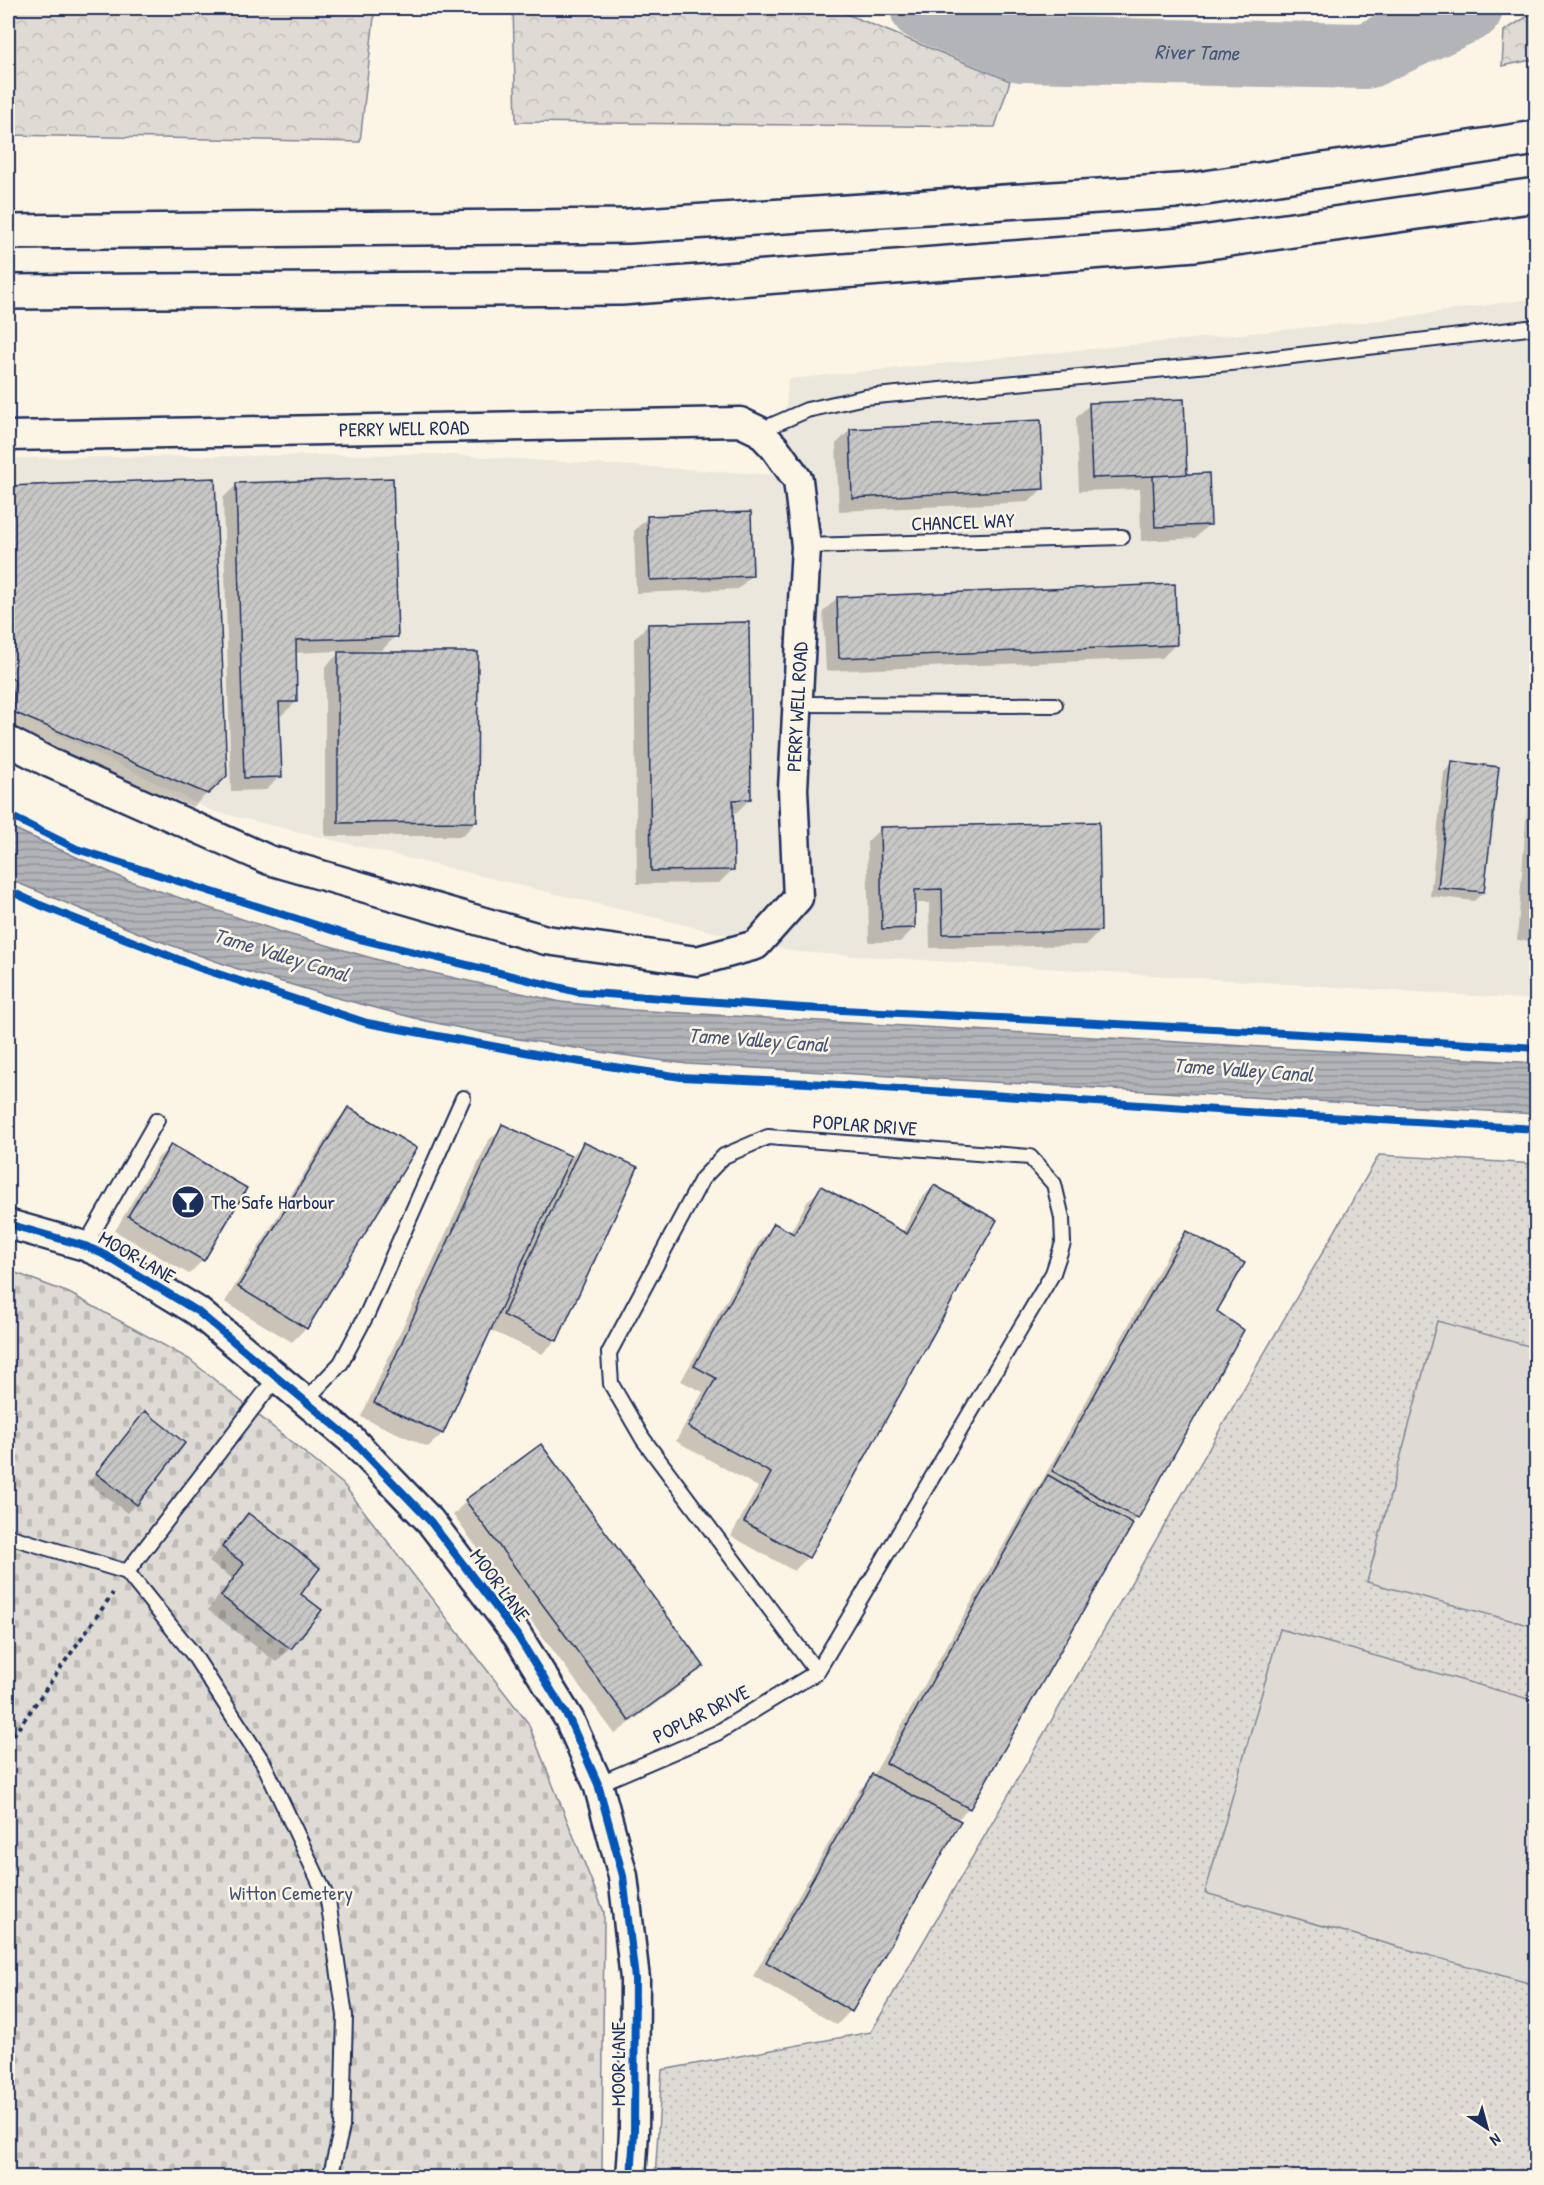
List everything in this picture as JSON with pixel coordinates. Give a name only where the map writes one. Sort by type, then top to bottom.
[{"type":"highway","points":[[8,232],[628,226],[1192,190],[1536,138]]},
{"type":"highway","points":[[8,292],[621,288],[1195,244],[1536,195]]},
{"type":"street","name":"PERRY WELL ROAD","points":[[8,435],[740,422],[759,431],[776,448],[798,480],[806,546],[793,789],[798,898],[756,945],[697,961],[546,940],[269,860],[50,763],[8,741]]},
{"type":"street","name":"MOOR LANE","points":[[8,1224],[85,1246],[103,1254],[197,1311],[352,1440],[430,1521],[517,1635],[569,1719],[598,1784],[623,1876],[635,1979],[634,2132],[631,2178]]},
{"type":"lane","points":[[759,431],[807,410],[865,397],[1241,362],[1536,327]]},
{"type":"lane","name":"CHANCEL WAY","points":[[806,546],[1122,537]]},
{"type":"lane","points":[[797,704],[1054,705]]},
{"type":"lane","points":[[305,1401],[341,1363],[463,1098]]},
{"type":"lane","points":[[85,1246],[157,1120]]},
{"type":"lane","name":"POPLAR DRIVE","points":[[598,1784],[717,1733],[818,1672],[1053,1273],[1063,1243],[1062,1218],[1054,1184],[1030,1157],[768,1137],[724,1156],[702,1179],[609,1353],[610,1384],[643,1439],[818,1672]]},
{"type":"lane","points":[[127,1572],[276,1378]]},
{"type":"lane","points":[[8,1536],[127,1572],[194,1654],[264,1764],[328,1900],[345,2016],[342,2127],[330,2178]]},
{"type":"path","points":[[8,1743],[127,1572]]},
{"type":"shaded area","points":[[1536,298],[1536,1000],[797,952],[212,811],[8,709],[8,458],[436,454],[780,475],[788,379],[1382,320]]},
{"type":"green space","points":[[8,8],[375,8],[360,142],[8,135]]},
{"type":"green space","points":[[513,8],[832,8],[1010,81],[995,127],[516,122]]},
{"type":"green space","points":[[1536,11],[1536,59],[1502,66],[1504,31]]},
{"type":"green space","points":[[1379,1155],[1536,1164],[1536,2177],[655,2178],[662,2070],[871,2032]]},
{"type":"green space","name":"Witton Cemetery","points":[[8,1270],[69,1293],[189,1359],[343,1484],[528,1723],[604,1912],[602,2177],[8,2177]]},
{"type":"green space","points":[[1437,1321],[1536,1348],[1536,1627],[1367,1582]]},
{"type":"green space","points":[[1280,1629],[1536,1701],[1536,1985],[1205,1893]]},
{"type":"water","name":"Tame Valley Canal","points":[[8,826],[127,880],[278,931],[389,963],[561,1002],[632,1010],[1536,1063],[1536,1114],[687,1064],[500,1036],[426,1021],[238,969],[151,938],[8,879]]},
{"type":"building","points":[[1184,399],[1187,475],[1092,478],[1089,403]]},
{"type":"building","points":[[1041,420],[1044,489],[852,498],[850,429]]},
{"type":"building","points":[[1209,473],[1211,525],[1155,527],[1153,476]]},
{"type":"building","points":[[215,478],[227,776],[208,794],[13,712],[15,680],[8,676],[8,486]]},
{"type":"building","points":[[393,478],[398,637],[296,640],[297,702],[279,702],[282,777],[244,778],[236,483]]},
{"type":"building","points":[[751,512],[753,576],[650,580],[647,516]]},
{"type":"building","points":[[1175,584],[1177,645],[839,658],[837,597]]},
{"type":"building","points":[[749,622],[751,799],[733,800],[734,870],[651,871],[648,624]]},
{"type":"building","points":[[338,652],[478,652],[477,822],[338,823]]},
{"type":"building","points":[[1452,761],[1499,767],[1484,892],[1438,888]]},
{"type":"building","points":[[1099,822],[1101,931],[943,934],[942,889],[915,890],[915,928],[882,929],[880,827]]},
{"type":"building","points":[[348,1107],[417,1148],[307,1329],[238,1287]]},
{"type":"building","points":[[502,1124],[571,1156],[443,1434],[374,1403]]},
{"type":"building","points":[[583,1142],[638,1167],[557,1341],[503,1315]]},
{"type":"building","name":"The Safe Harbour","points":[[171,1144],[247,1188],[204,1261],[128,1216]]},
{"type":"building","points":[[934,1185],[997,1220],[809,1558],[744,1522],[771,1473],[688,1427],[716,1378],[694,1366],[774,1223],[794,1234],[821,1186],[907,1234]]},
{"type":"building","points":[[1186,1231],[1245,1263],[1217,1311],[1244,1330],[1138,1519],[1052,1471]]},
{"type":"building","points":[[145,1411],[185,1443],[137,1505],[96,1473]]},
{"type":"building","points":[[541,1444],[704,1666],[629,1721],[465,1500]]},
{"type":"building","points":[[1048,1475],[1133,1524],[970,1809],[886,1763]]},
{"type":"building","points":[[248,1513],[320,1568],[301,1594],[322,1610],[291,1649],[221,1596],[244,1564],[222,1547]]},
{"type":"building","points":[[872,1774],[961,1821],[852,2012],[766,1962]]},
{"type":"waterway","name":"River Tame","points":[[923,8],[1021,49],[1366,56],[1470,8]]},
{"type":"cycle path","points":[[8,815],[77,849],[360,939],[578,992],[803,1008],[1536,1048]]},
{"type":"cycle path","points":[[8,890],[40,905],[200,968],[367,1023],[568,1060],[681,1077],[1536,1129]]},
{"type":"cycle path","points":[[8,1224],[85,1246],[103,1254],[197,1311],[352,1440],[430,1521],[517,1635],[569,1719],[598,1784],[623,1876],[635,1979],[634,2132],[631,2178]]},
{"type":"place","name":"The Safe Harbour","points":[[188,1202]]}]
